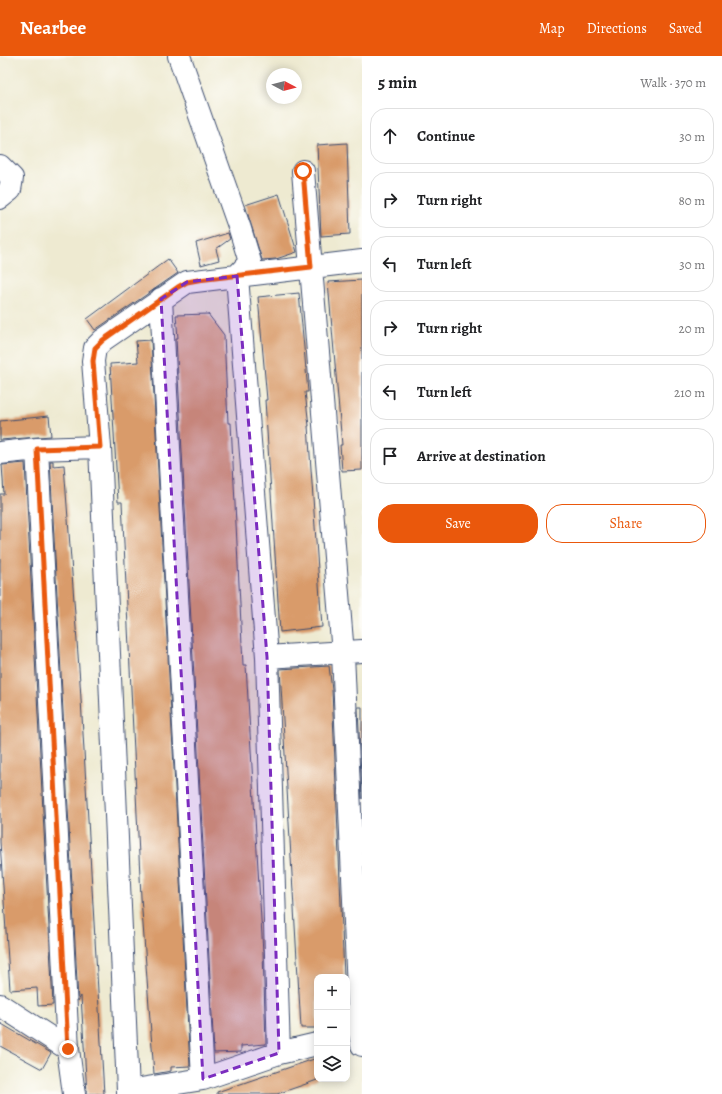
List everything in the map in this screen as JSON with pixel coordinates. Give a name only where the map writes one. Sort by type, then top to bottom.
[{"type":"street","points":[[178,56],[240,229],[250,262],[237,276],[267,657],[279,1053]]},
{"type":"street","points":[[0,166],[12,178],[10,190],[0,198]]},
{"type":"street","points":[[303,171],[311,267],[353,652],[356,1039]]},
{"type":"street","points":[[314,1045],[279,1053],[203,1079],[128,1092],[100,447],[93,361],[95,348],[103,340],[187,282],[362,262]]},
{"type":"street","points":[[161,299],[203,1079]]},
{"type":"street","points":[[0,453],[37,449],[100,447]]},
{"type":"street","points":[[37,449],[68,1049],[74,1094]]},
{"type":"street","points":[[267,657],[353,652]]},
{"type":"street","points":[[0,1005],[68,1049]]},
{"type":"highlighted area","points":[[237,276],[267,657],[279,1053],[203,1079],[161,299],[187,282]]},
{"type":"building","points":[[347,143],[350,234],[321,236],[317,145]]},
{"type":"building","points":[[279,194],[297,252],[276,259],[262,260],[245,205]]},
{"type":"building","points":[[228,233],[230,239],[216,249],[219,260],[201,265],[196,243]]},
{"type":"building","points":[[168,259],[178,273],[95,330],[87,319]]},
{"type":"building","points":[[362,280],[362,470],[342,471],[340,445],[342,445],[328,282]]},
{"type":"building","points":[[299,293],[308,392],[305,392],[309,426],[322,627],[280,632],[265,400],[267,400],[258,297]]},
{"type":"building","points":[[208,314],[224,335],[228,423],[231,423],[243,665],[246,665],[263,953],[266,1044],[241,1046],[241,1052],[214,1053],[176,338],[178,338],[176,315]]},
{"type":"building","points":[[151,340],[190,1066],[171,1067],[171,1071],[154,1074],[141,897],[122,502],[118,502],[110,364],[138,362],[136,341]]},
{"type":"building","points":[[49,416],[51,436],[0,440],[0,421]]},
{"type":"building","points":[[50,461],[53,461],[53,466],[64,465],[80,682],[104,1094],[87,1094],[81,996],[78,1001]]},
{"type":"building","points":[[25,463],[53,1005],[38,1006],[37,988],[10,990],[0,842],[0,494],[4,494],[2,465]]},
{"type":"building","points":[[329,666],[332,690],[344,974],[314,974],[314,1028],[301,1028],[280,669]]},
{"type":"building","points":[[358,707],[362,707],[362,799]]},
{"type":"building","points":[[0,1023],[51,1053],[42,1069],[0,1046]]},
{"type":"building","points":[[314,1059],[314,1081],[277,1094],[217,1094],[217,1092]]},
{"type":"route","points":[[68,1049],[37,449],[100,447],[93,361],[95,348],[103,340],[178,287],[187,282],[198,280],[311,267],[303,171]]}]
